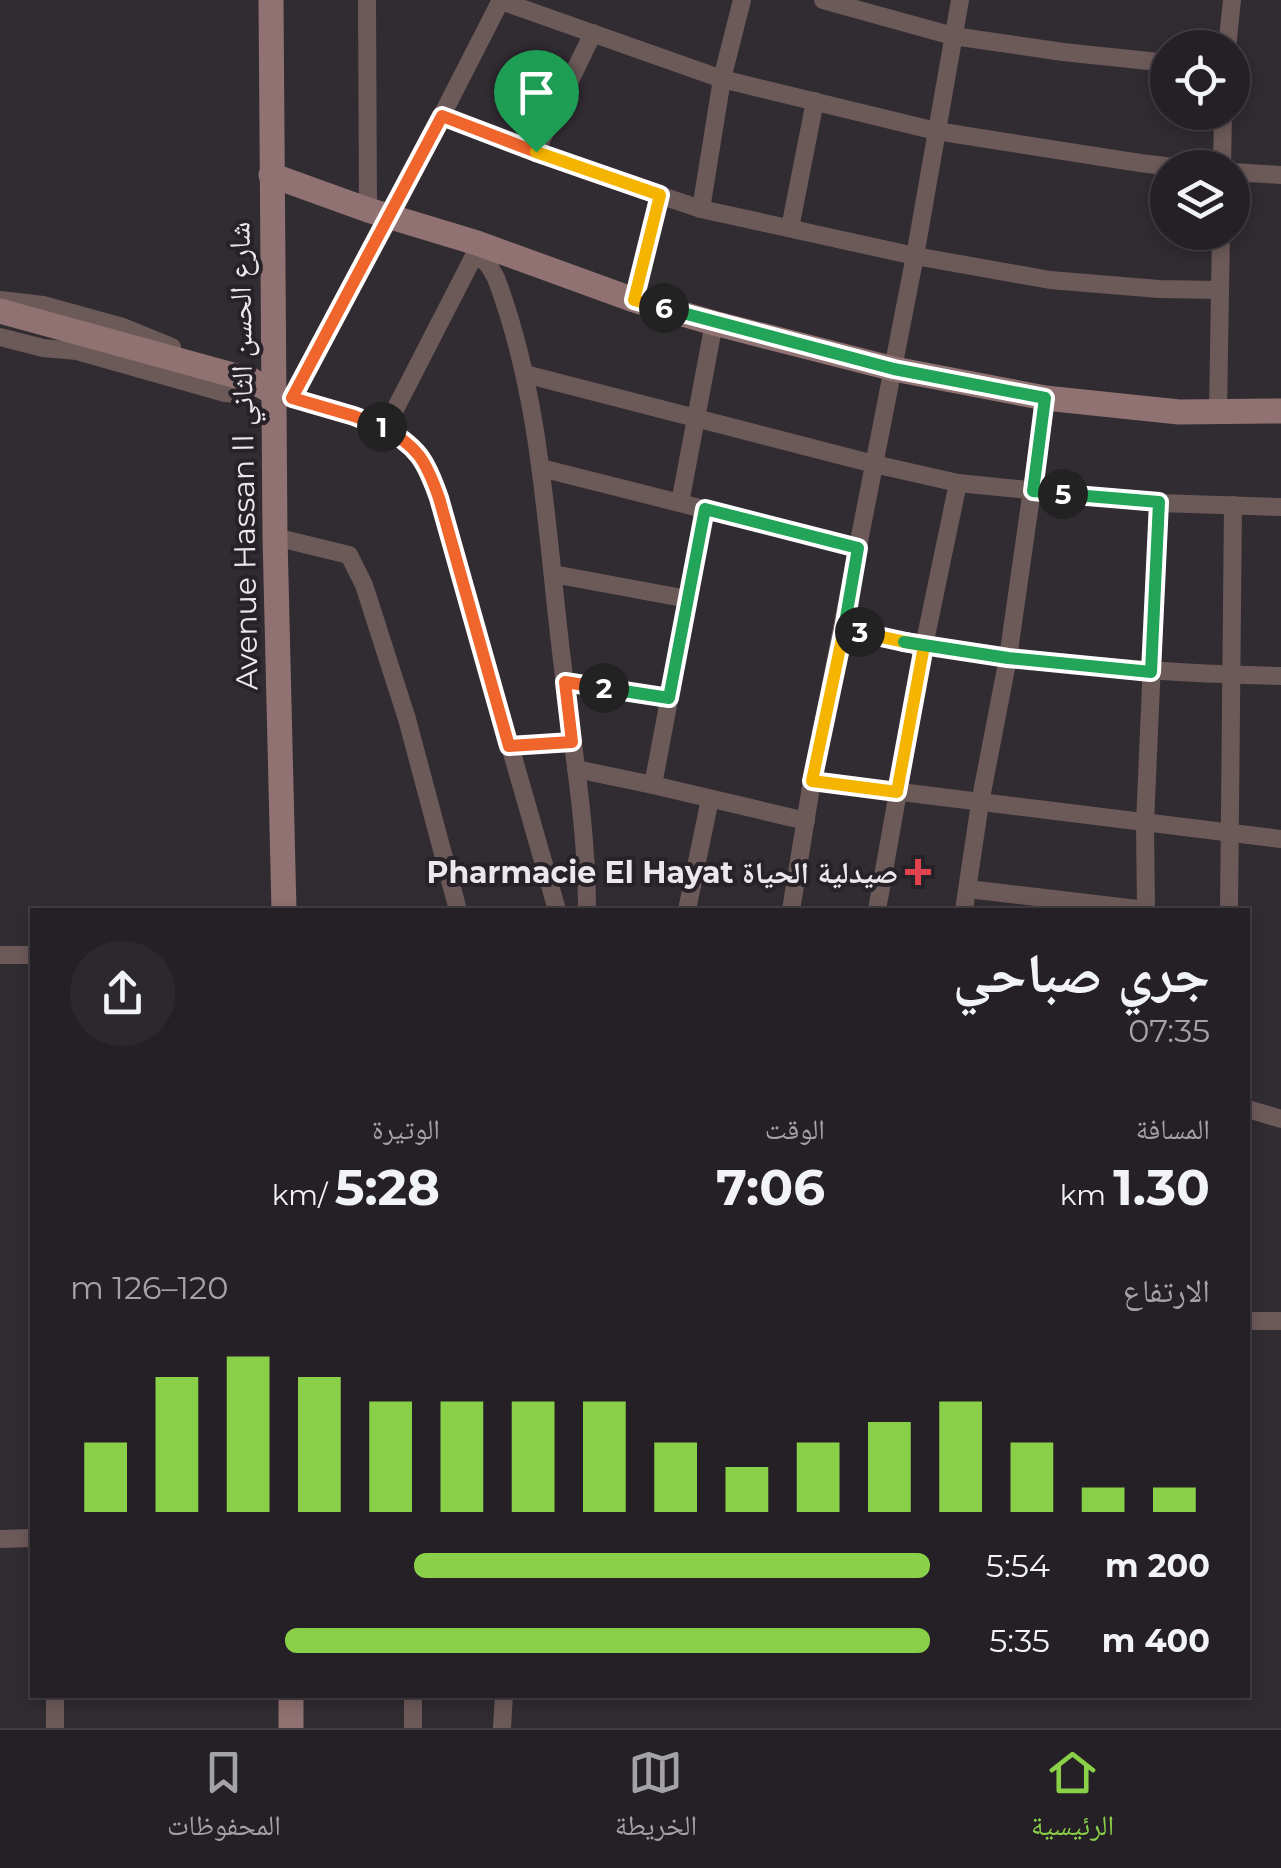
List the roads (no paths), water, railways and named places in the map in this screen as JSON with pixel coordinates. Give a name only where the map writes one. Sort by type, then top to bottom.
[{"type":"street","name":"Avenue Hassan II شارع الحسن الثاني","points":[[270,0],[271,174],[283,396],[275,537],[287,907]]},
{"type":"street","points":[[367,0],[379,213]]},
{"type":"street","points":[[283,396],[379,213],[442,116],[501,0],[722,79],[936,131],[1150,164]]},
{"type":"street","points":[[701,209],[722,79],[742,0]]},
{"type":"street","points":[[823,0],[953,36],[1150,61]]},
{"type":"street","points":[[790,908],[916,256],[960,0]]},
{"type":"street","points":[[1229,30],[1232,0]]},
{"type":"street","points":[[536,152],[593,34]]},
{"type":"street","points":[[790,228],[814,101]]},
{"type":"street","points":[[442,116],[701,209],[916,256],[1050,280],[1220,290]]},
{"type":"street","points":[[1250,173],[1281,175]]},
{"type":"street","points":[[271,174],[476,249],[634,300],[894,369],[1045,398],[1179,412],[1281,411]]},
{"type":"street","points":[[634,300],[660,195]]},
{"type":"street","points":[[476,249],[496,278],[526,374],[541,468],[576,769],[587,908]]},
{"type":"street","points":[[386,429],[476,249]]},
{"type":"street","points":[[1218,412],[1221,250]]},
{"type":"street","points":[[0,300],[34,302],[124,327],[198,355],[215,370]]},
{"type":"street","points":[[0,311],[252,380],[283,396]]},
{"type":"street","points":[[0,320],[354,416],[410,444],[428,466],[443,512],[556,908]]},
{"type":"street","points":[[680,503],[714,323]]},
{"type":"street","points":[[0,337],[77,352],[226,393],[237,394],[246,388]]},
{"type":"street","points":[[526,374],[958,482],[1159,502],[1281,507]]},
{"type":"street","points":[[964,908],[1008,658],[1045,398]]},
{"type":"street","points":[[541,468],[858,548]]},
{"type":"street","points":[[877,908],[958,482]]},
{"type":"street","points":[[1146,908],[1159,502]]},
{"type":"street","points":[[1230,908],[1233,505]]},
{"type":"street","points":[[652,785],[705,509]]},
{"type":"street","points":[[275,537],[349,556],[364,584],[407,718],[457,908]]},
{"type":"street","points":[[553,574],[688,599]]},
{"type":"street","points":[[844,629],[1008,658],[1151,672],[1281,676]]},
{"type":"street","points":[[565,682],[669,698]]},
{"type":"street","points":[[509,746],[572,742]]},
{"type":"street","points":[[576,769],[806,821]]},
{"type":"street","points":[[812,781],[1281,840]]},
{"type":"street","points":[[686,908],[710,799]]},
{"type":"street","points":[[968,888],[1054,904],[1115,908]]},
{"type":"street","points":[[0,956],[30,956]]},
{"type":"street","points":[[1250,1110],[1281,1119]]},
{"type":"street","points":[[1250,1321],[1281,1322]]},
{"type":"street","points":[[0,1539],[30,1538]]},
{"type":"street","points":[[55,1698],[55,1728]]},
{"type":"street","points":[[291,1698],[291,1728]]},
{"type":"street","points":[[413,1698],[413,1728]]},
{"type":"street","points":[[502,1728],[504,1698]]},
{"type":"place","name":"Pharmacie El Hayat صيدلية الحياة","points":[[918,872]]}]
